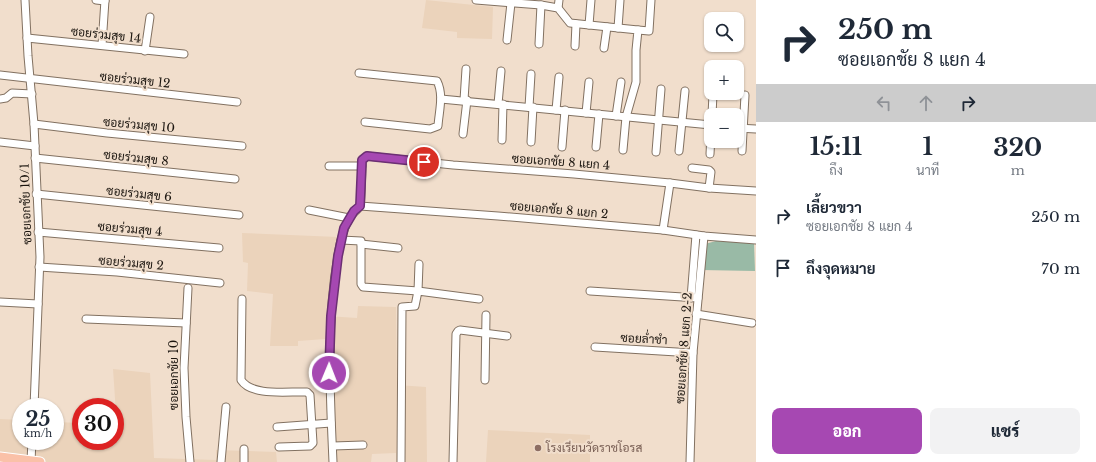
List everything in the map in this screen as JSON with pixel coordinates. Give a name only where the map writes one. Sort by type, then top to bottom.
[{"type":"main road","points":[[0,457],[35,461]]},
{"type":"street","name":"ซอยเอกชัย 10/1","points":[[26,0],[27,38],[34,124],[39,267],[34,398]]},
{"type":"street","points":[[96,0],[105,1],[102,45]]},
{"type":"street","points":[[477,0],[511,3],[528,2],[558,8],[570,23],[649,31],[651,0]]},
{"type":"street","points":[[558,8],[559,0]]},
{"type":"street","points":[[589,25],[591,0]]},
{"type":"street","points":[[618,28],[620,0]]},
{"type":"street","points":[[507,40],[511,3]]},
{"type":"street","points":[[539,44],[541,5]]},
{"type":"street","points":[[145,51],[150,17]]},
{"type":"street","points":[[575,46],[576,24]]},
{"type":"street","points":[[604,48],[607,27]]},
{"type":"street","points":[[623,150],[626,117],[636,82],[636,50],[638,30]]},
{"type":"street","name":"ซอยร่วมสุข 14","points":[[27,38],[184,54]]},
{"type":"street","points":[[463,134],[466,68]]},
{"type":"street","points":[[501,71],[502,140]]},
{"type":"street","points":[[359,73],[437,81],[441,99],[438,126],[430,129],[365,122]]},
{"type":"street","points":[[531,74],[531,142]]},
{"type":"street","name":"ซอยร่วมสุข 12","points":[[0,76],[237,102]]},
{"type":"street","points":[[556,110],[559,77]]},
{"type":"street","points":[[586,113],[589,82]]},
{"type":"street","points":[[616,116],[621,82]]},
{"type":"street","points":[[656,152],[661,89]]},
{"type":"street","points":[[680,151],[685,91]]},
{"type":"street","points":[[0,99],[6,98],[12,93],[32,94]]},
{"type":"street","points":[[743,108],[745,95]]},
{"type":"street","points":[[441,99],[465,100],[704,124]]},
{"type":"street","points":[[562,147],[565,110]]},
{"type":"street","points":[[596,147],[599,114]]},
{"type":"street","name":"ซอยร่วมสุข 10","points":[[34,124],[107,134],[242,146]]},
{"type":"street","points":[[744,128],[756,130]]},
{"type":"street","points":[[0,142],[35,146]]},
{"type":"street","points":[[710,148],[710,154]]},
{"type":"street","name":"ซอยเอกชัย 8 แยก 4","points":[[362,166],[362,160],[367,156],[453,165],[574,174],[709,188],[756,191]]},
{"type":"street","name":"ซอยร่วมสุข 8","points":[[35,158],[235,179]]},
{"type":"street","points":[[329,166],[362,166],[360,206],[349,218],[344,228],[338,256],[331,316],[329,373],[333,462]]},
{"type":"street","points":[[692,168],[709,170],[711,172],[709,188]]},
{"type":"street","points":[[663,230],[670,183]]},
{"type":"street","name":"ซอยร่วมสุข 6","points":[[36,194],[239,214]]},
{"type":"street","name":"ซอยเอกชัย 8 แยก 2","points":[[360,206],[663,230],[704,236],[756,240]]},
{"type":"street","points":[[308,210],[349,218]]},
{"type":"street","name":"ซอยร่วมสุข 4","points":[[38,232],[219,248]]},
{"type":"street","points":[[590,290],[694,298],[696,235]]},
{"type":"street","name":"ซอยเอกชัย 8 แยก 2-2","points":[[690,462],[693,352],[696,314],[694,298],[704,236]]},
{"type":"street","points":[[341,240],[360,240],[361,284],[363,287],[418,291],[479,299]]},
{"type":"street","points":[[361,244],[398,248]]},
{"type":"street","points":[[401,462],[401,308],[403,306],[416,306],[419,264]]},
{"type":"street","name":"ซอยร่วมสุข 2","points":[[39,267],[220,283]]},
{"type":"street","name":"ซอยเอกชัย 10","points":[[188,288],[185,382],[190,462]]},
{"type":"street","points":[[242,300],[241,380],[244,385],[249,388],[278,392],[308,393],[314,441],[310,446],[279,447]]},
{"type":"street","points":[[0,302],[38,304]]},
{"type":"street","points":[[696,314],[752,323]]},
{"type":"street","points":[[485,380],[486,315]]},
{"type":"street","points":[[86,319],[186,323]]},
{"type":"street","points":[[453,462],[456,334],[460,330],[507,336]]},
{"type":"street","name":"ซอยล่ำชำ","points":[[595,347],[693,352]]},
{"type":"street","points":[[221,462],[226,407]]},
{"type":"street","points":[[277,427],[331,423]]},
{"type":"street","points":[[332,446],[363,445]]},
{"type":"street","points":[[244,449],[244,462]]},
{"type":"street","points":[[33,450],[35,461]]},
{"type":"shaded area","points":[[426,0],[493,7],[492,39],[457,38],[457,32],[422,28]]},
{"type":"shaded area","points":[[242,233],[338,237],[327,316],[357,318],[358,306],[396,307],[397,385],[426,387],[427,462],[396,462],[396,453],[372,454],[371,462],[329,462],[325,339],[298,341],[298,346],[270,346],[273,294],[247,291],[248,263],[243,262]]},
{"type":"shaded area","points":[[113,369],[150,373],[154,458],[216,460],[216,450],[276,452],[277,462],[0,462],[0,419],[12,420],[12,450],[64,450],[64,422],[72,423],[72,450],[124,450],[124,398],[115,398]]},
{"type":"shaded area","name":"โรงเรียนวัดราชโอรส","points":[[488,430],[590,435],[590,462],[486,462]]},
{"type":"green space","points":[[716,241],[754,243],[755,271],[701,270],[705,244]]},
{"type":"place","name":"โรงเรียนวัดราชโอรส","points":[[538,448]]},
{"type":"route","points":[[329,373],[331,316],[338,256],[344,228],[354,211],[360,206],[362,160],[367,156],[424,162]]}]
